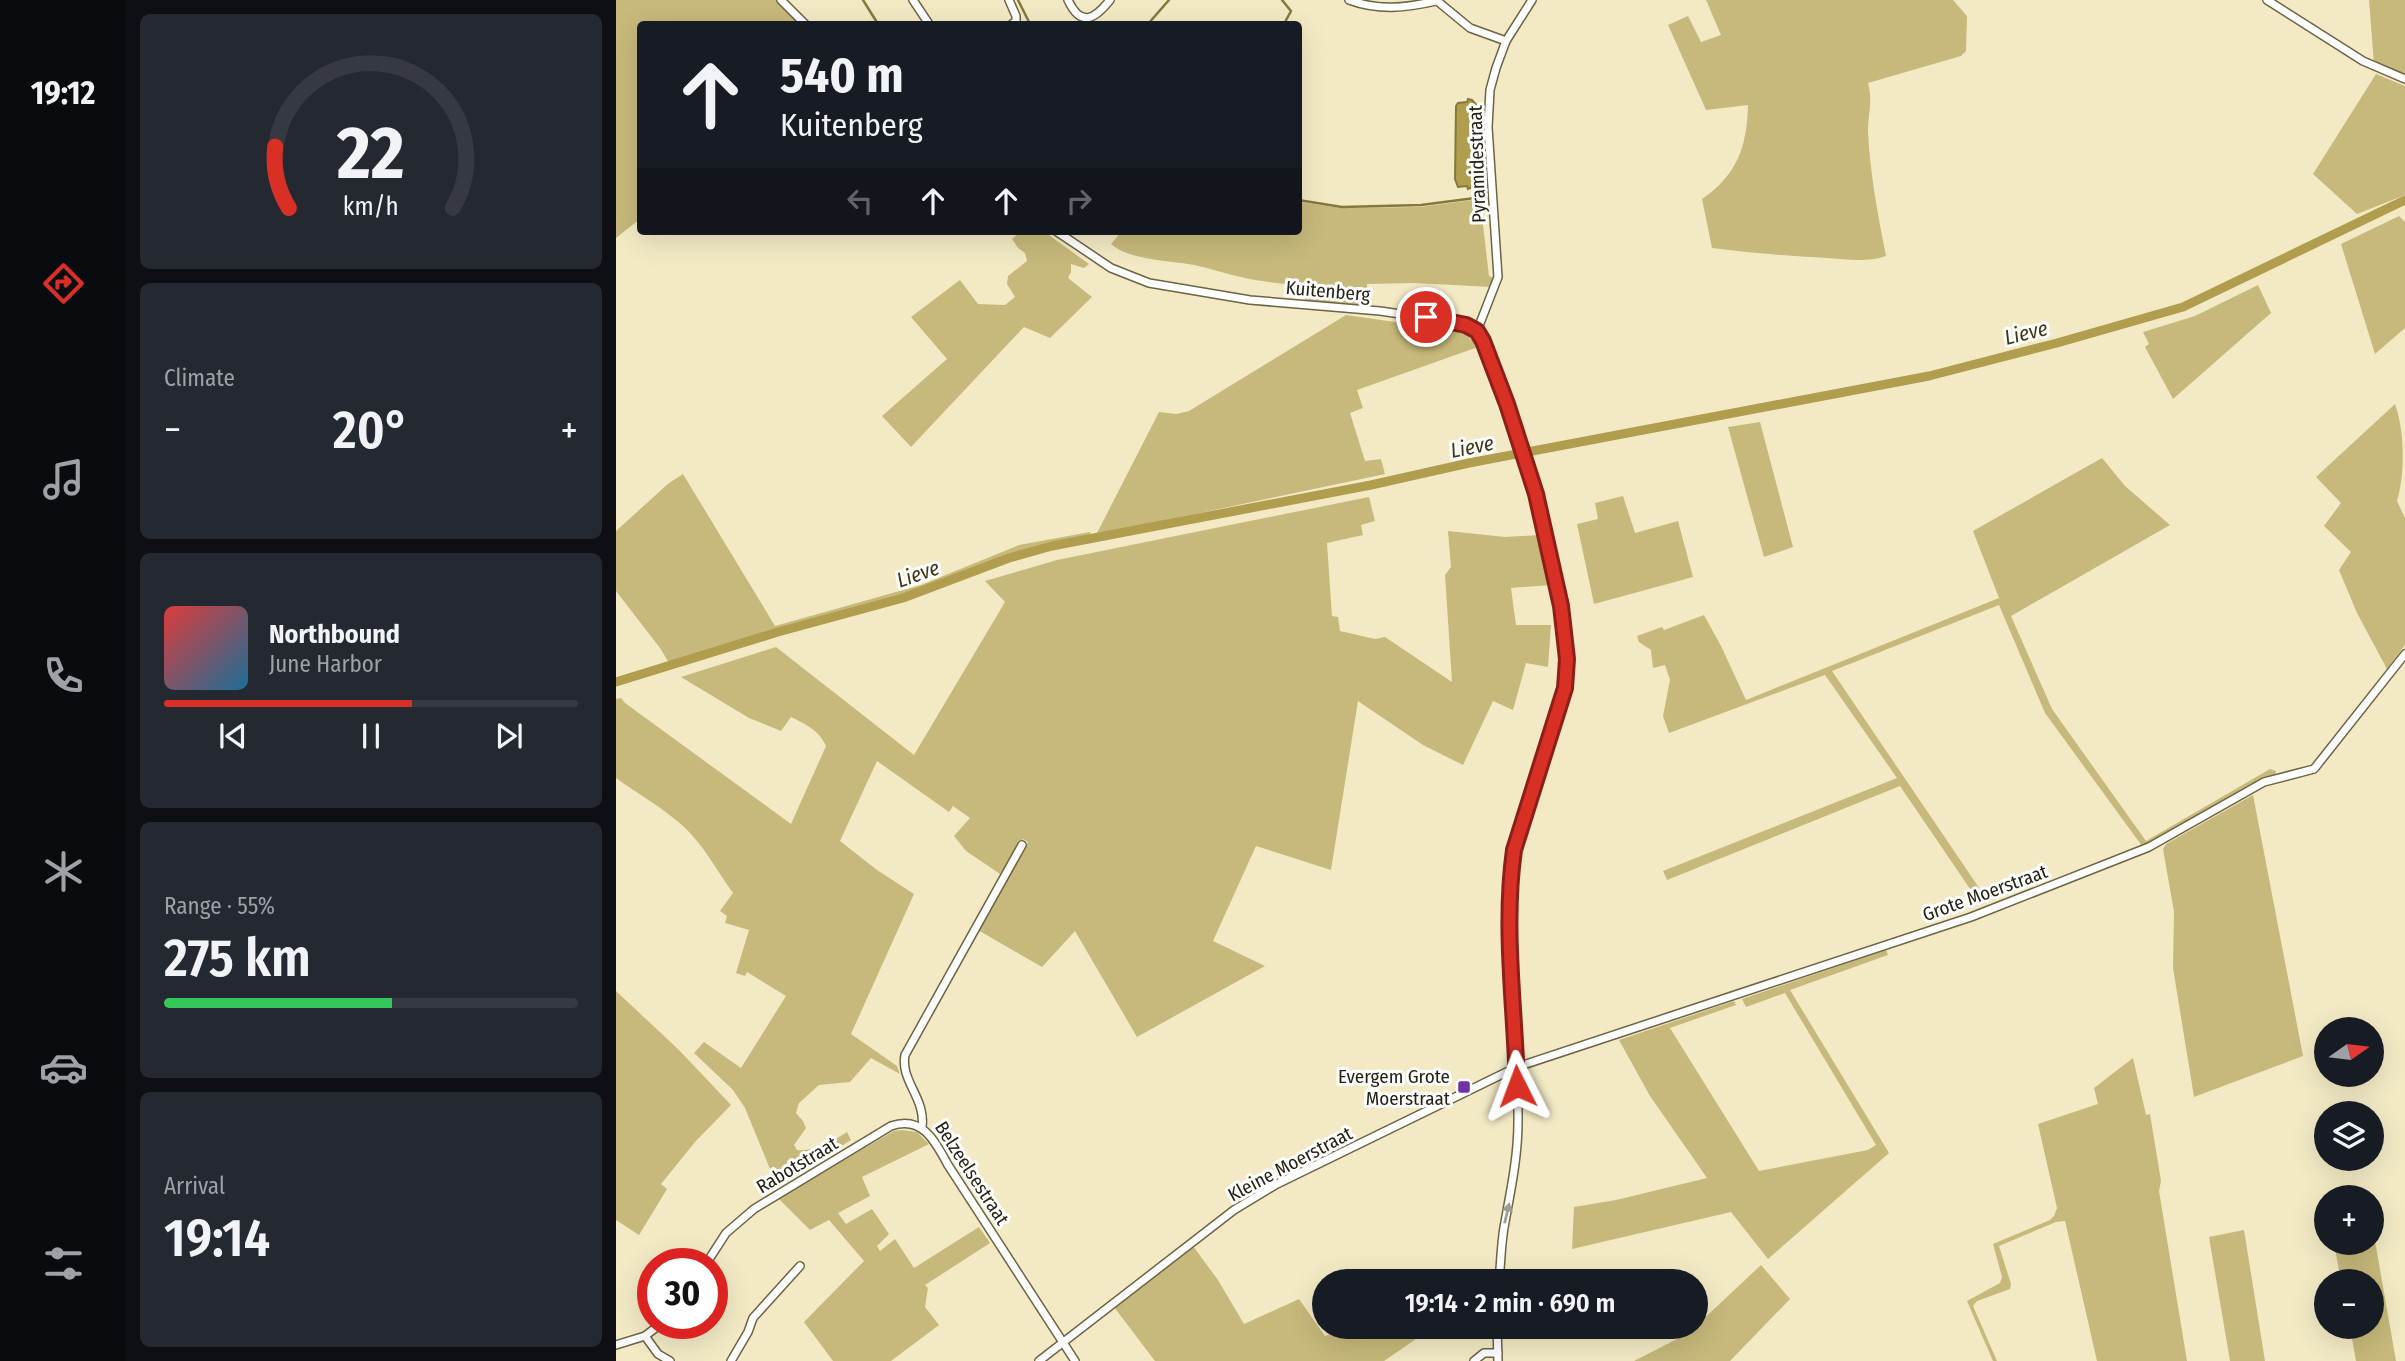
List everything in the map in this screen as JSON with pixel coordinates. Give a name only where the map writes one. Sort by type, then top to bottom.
[{"type":"street","points":[[781,0],[802,21]]},
{"type":"street","points":[[913,0],[927,21]]},
{"type":"street","points":[[1009,0],[1016,21]]},
{"type":"street","points":[[1068,0],[1075,13],[1082,18],[1090,18],[1100,12],[1110,0]]},
{"type":"street","points":[[1349,0],[1369,7],[1392,8],[1436,0],[1470,28],[1506,41]]},
{"type":"street","name":"Pyramidestraat","points":[[1477,331],[1498,277],[1488,127],[1490,90],[1506,41],[1532,0]]},
{"type":"street","points":[[2267,0],[2363,61],[2405,79]]},
{"type":"street","name":"Kuitenberg","points":[[1062,235],[1111,268],[1149,283],[1250,300],[1380,311],[1448,321],[1477,331]]},
{"type":"street","points":[[1477,331],[1489,354],[1521,446],[1545,527],[1565,628],[1567,659],[1565,688],[1514,850],[1511,876],[1517,1148],[1504,1224],[1501,1269]]},
{"type":"street","name":"Grote Moerstraat","points":[[1517,1067],[1971,917],[2149,848],[2264,782],[2314,769],[2405,654]]},
{"type":"street","name":"Belzeelsestraat","points":[[1022,845],[905,1055],[903,1066],[922,1108],[922,1127],[933,1137],[948,1165],[1075,1361]]},
{"type":"street","name":"Kleine Moerstraat","points":[[1039,1361],[1234,1210],[1277,1184],[1517,1067]]},
{"type":"street","name":"Rabotstraat","points":[[716,1248],[726,1233],[766,1201],[891,1126],[904,1123],[922,1127]]},
{"type":"street","points":[[731,1361],[753,1318],[800,1266]]},
{"type":"street","points":[[616,1345],[637,1338]]},
{"type":"street","points":[[647,1339],[658,1354],[670,1361]]},
{"type":"street","points":[[1474,1361],[1484,1353],[1498,1357],[1497,1339]]},
{"type":"shaded area","points":[[616,0],[777,0],[797,21],[637,21],[637,221],[616,238]]},
{"type":"shaded area","points":[[1706,0],[1953,0],[1967,16],[1966,51],[1961,56],[1868,83],[1871,163],[1886,256],[1849,260],[1712,248],[1702,199],[1724,180],[1738,159],[1745,134],[1748,105],[1706,110],[1668,25],[1688,16],[1701,42],[1721,35]]},
{"type":"shaded area","points":[[2369,0],[2405,0],[2405,77],[2374,64]]},
{"type":"shaded area","points":[[2376,74],[2405,86],[2405,195],[2357,214],[2313,174]]},
{"type":"shaded area","points":[[1468,99],[1479,108],[1480,179],[1478,184],[1468,189],[1467,186],[1458,187],[1455,179],[1456,106]]},
{"type":"shaded area","points":[[1480,199],[1489,276],[1494,278],[1491,287],[1414,283],[1367,284],[1367,308],[1305,303],[1305,285],[1257,280],[1194,265],[1139,257],[1111,244],[1119,235],[1302,235],[1302,202],[1341,208],[1420,207]]},
{"type":"shaded area","points":[[2399,216],[2405,222],[2405,328],[2375,354],[2341,244]]},
{"type":"shaded area","points":[[1016,235],[1049,235],[1089,264],[1084,268],[1071,264],[1068,278],[1092,297],[1050,338],[1024,327],[911,447],[882,416],[947,359],[911,317],[960,280],[978,304],[1005,305],[1015,297],[1007,284],[1008,276],[1027,261],[1025,253],[1012,239]]},
{"type":"shaded area","points":[[2258,285],[2271,313],[2173,399],[2145,347],[2149,344],[2143,332],[2195,316]]},
{"type":"shaded area","points":[[1346,315],[1458,331],[1466,334],[1478,347],[1357,390],[1363,408],[1350,413],[1365,461],[1381,459],[1385,474],[1096,535],[1159,412],[1176,414],[1189,411]]},
{"type":"shaded area","points":[[2395,404],[2401,427],[2403,453],[2397,501],[2405,518],[2405,645],[2387,669],[2357,613],[2339,570],[2351,552],[2324,526],[2341,503],[2316,477]]},
{"type":"shaded area","points":[[1760,422],[1793,547],[1764,557],[1728,427]]},
{"type":"shaded area","points":[[2102,458],[2125,486],[2170,525],[2011,616],[2052,709],[2146,841],[2270,769],[2276,771],[2275,776],[2150,845],[2148,843],[2142,846],[2045,713],[1999,605],[1832,671],[1988,901],[1981,905],[1900,786],[1667,880],[1663,871],[1897,778],[1825,675],[1669,733],[1663,716],[1670,680],[1665,665],[1653,668],[1651,650],[1639,642],[1637,636],[1662,627],[1664,630],[1704,615],[1746,700],[1999,598],[1973,531]]},
{"type":"shaded area","points":[[683,474],[775,626],[921,585],[1019,545],[1090,532],[1091,536],[1008,555],[929,587],[777,629],[669,663],[616,591],[616,531],[669,483]]},
{"type":"shaded area","points":[[1623,496],[1635,533],[1678,521],[1693,577],[1594,604],[1577,524],[1598,519],[1595,503]]},
{"type":"shaded area","points":[[1369,497],[1375,521],[1361,525],[1363,535],[1327,543],[1332,616],[1338,617],[1340,631],[1375,639],[1385,637],[1452,682],[1445,575],[1451,567],[1448,531],[1505,537],[1539,535],[1550,585],[1511,588],[1516,625],[1551,625],[1548,667],[1526,663],[1513,710],[1493,701],[1463,765],[1423,745],[1358,701],[1331,870],[1256,846],[1213,941],[1265,966],[1137,1037],[1075,931],[1042,967],[978,930],[1028,842],[1023,839],[1000,874],[966,851],[954,836],[970,818],[953,806],[949,812],[877,761],[840,841],[914,894],[851,1034],[897,1066],[900,1074],[871,1058],[850,1082],[819,1085],[799,1103],[796,1113],[806,1128],[794,1145],[797,1150],[830,1142],[847,1132],[851,1140],[777,1186],[745,1108],[733,1090],[694,1053],[704,1042],[741,1068],[786,996],[747,972],[745,976],[736,973],[749,930],[725,923],[727,916],[720,911],[733,893],[691,833],[616,778],[616,699],[621,698],[791,824],[826,746],[820,736],[791,717],[781,731],[749,718],[681,677],[776,647],[914,755],[1005,602],[985,581],[1057,560]]},
{"type":"shaded area","points":[[2253,795],[2303,1056],[2194,1097],[2173,968],[2174,912],[2163,849],[2166,844]]},
{"type":"shaded area","points":[[1886,950],[1888,955],[1790,990],[1889,1153],[1768,1259],[1731,1212],[1572,1249],[1574,1207],[1616,1200],[1707,1178],[1650,1096],[1619,1040],[1734,1001],[1736,1005],[1670,1028],[1759,1171],[1868,1150],[1876,1145],[1785,993],[1746,1007],[1742,999]]},
{"type":"shaded area","points":[[616,991],[679,1050],[731,1105],[695,1142],[661,1184],[667,1189],[639,1235],[616,1220]]},
{"type":"shaded area","points":[[2133,1058],[2146,1115],[2150,1114],[2161,1181],[2159,1191],[2187,1361],[2097,1361],[2065,1221],[2056,1222],[1999,1246],[2011,1284],[2010,1289],[1977,1301],[1973,1306],[1997,1361],[1993,1361],[1967,1301],[2000,1283],[2002,1277],[1993,1244],[2054,1216],[2057,1208],[2038,1124],[2098,1104],[2094,1088]]},
{"type":"shaded area","points":[[894,1131],[917,1132],[929,1144],[862,1177],[870,1196],[838,1213],[846,1224],[872,1209],[889,1234],[877,1246],[880,1251],[895,1239],[914,1268],[979,1227],[990,1243],[925,1285],[928,1288],[925,1307],[939,1325],[891,1361],[833,1361],[804,1322],[864,1261],[829,1220],[810,1230],[778,1198]]},
{"type":"shaded area","points":[[2244,1230],[2265,1361],[2230,1361],[2209,1237]]},
{"type":"shaded area","points":[[1193,1246],[1218,1280],[1244,1324],[1299,1299],[1312,1318],[1312,1339],[1416,1339],[1384,1361],[1155,1361],[1114,1307]]},
{"type":"shaded area","points":[[2336,1255],[2377,1255],[2380,1269],[2339,1269]]},
{"type":"shaded area","points":[[1761,1265],[1790,1299],[1730,1361],[1634,1361],[1677,1339],[1708,1339],[1708,1315]]},
{"type":"shaded area","points":[[2384,1292],[2396,1361],[2356,1361],[2352,1339],[2384,1339]]},
{"type":"waterway","points":[[863,0],[876,21]]},
{"type":"waterway","points":[[1018,0],[1028,21]]},
{"type":"waterway","points":[[1151,21],[1169,0]]},
{"type":"waterway","points":[[1282,0],[1291,11],[1286,21]]},
{"type":"waterway","points":[[1302,201],[1342,207],[1421,205],[1483,197]]},
{"type":"waterway","name":"Lieve","points":[[616,682],[778,632],[903,598],[1009,558],[1052,546],[1371,485],[1469,463],[1929,376],[2057,343],[2183,307],[2405,200]]},
{"type":"place","name":"Evergem Grote Moerstraat","points":[[1464,1087]]},
{"type":"route","points":[[1426,317],[1466,325],[1477,331],[1489,354],[1536,494],[1565,628],[1565,688],[1514,850],[1511,876],[1517,1086]]}]
